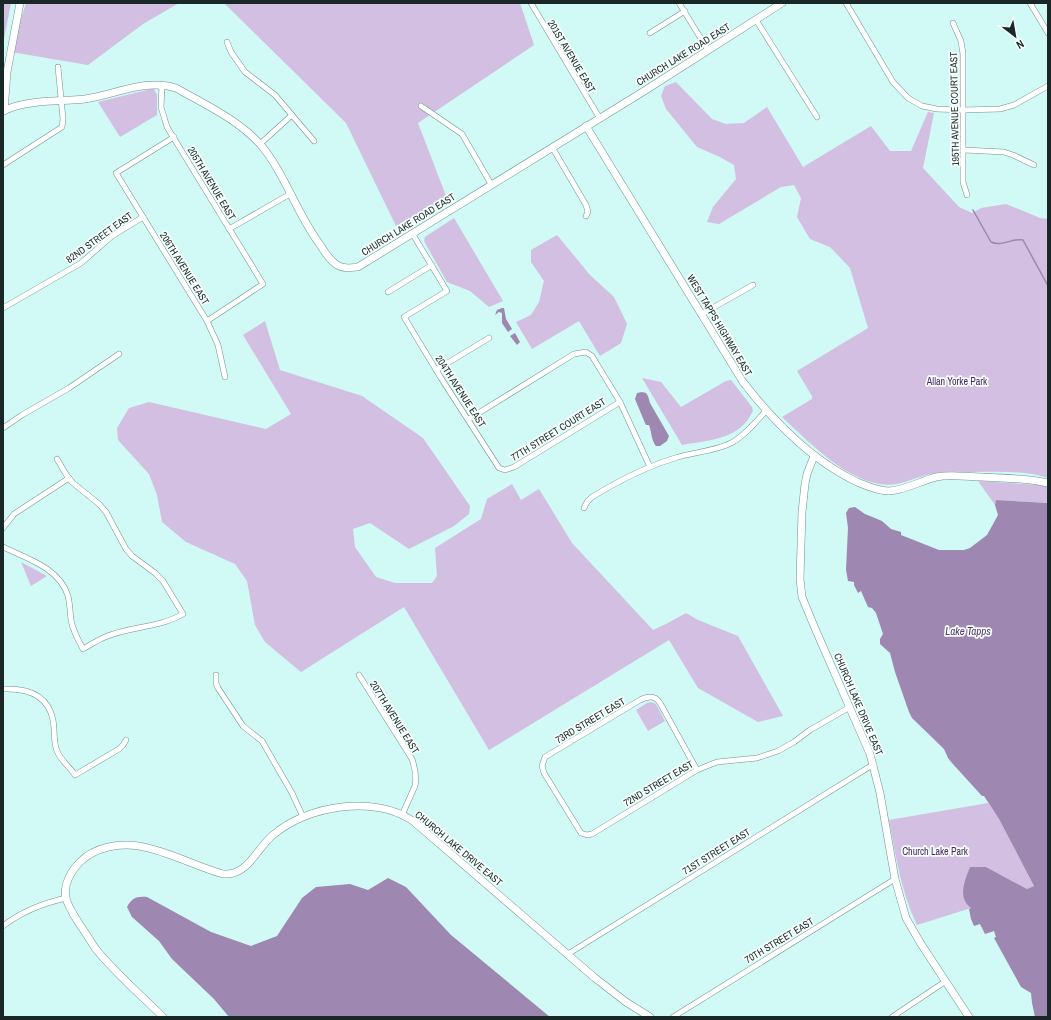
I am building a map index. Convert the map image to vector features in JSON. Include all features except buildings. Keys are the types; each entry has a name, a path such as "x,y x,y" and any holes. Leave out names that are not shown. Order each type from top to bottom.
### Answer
{"street":[{"path":"3,111 7,72 20,3"},
{"name":"201ST AVENUE EAST","path":"531,3 599,117"},
{"path":"679,3 708,50"},
{"name":"CHURCH LAKE ROAD EAST","path":"3,111 18,106 102,96 134,87 148,85 162,85 176,88 244,129 260,144 270,158 313,235 333,261 340,266 348,268 358,266 412,234 782,3"},
{"path":"846,3 893,82 908,98 922,106 938,109 964,110 1007,107 1048,86"},
{"path":"1030,3 1048,33"},
{"path":"650,33 685,11"},
{"path":"756,20 817,117"},
{"name":"195TH AVENUE COURT EAST","path":"953,23 961,41 963,54 963,182 967,195"},
{"path":"227,42 245,72 275,95 314,141"},
{"path":"3,165 62,127 63,119 58,67"},
{"name":"205TH AVENUE EAST","path":"162,85 161,107 167,127 264,284 207,321"},
{"path":"421,106 462,134 491,184"},
{"path":"260,144 292,115"},
{"name":"WEST TAPPS HIGHWAY EAST","path":"586,126 702,314 735,371 750,392 814,456 849,478 871,488 881,490 903,489 928,480 945,476 1028,480 1048,483"},
{"name":"206TH AVENUE EAST","path":"174,137 116,173 207,321 218,344 225,377"},
{"path":"552,147 586,205 588,212 586,216"},
{"path":"964,150 1004,152 1034,165"},
{"path":"229,229 290,194"},
{"name":"82ND STREET EAST","path":"3,308 81,263 112,236 143,217"},
{"path":"388,292 432,265 412,234"},
{"name":"204TH AVENUE EAST","path":"432,265 447,291 404,317 497,465 499,468 505,470"},
{"path":"702,314 753,285"},
{"path":"436,370 489,338"},
{"path":"469,419 574,354 586,352 592,356 620,402 650,467"},
{"path":"3,428 22,415 69,388 119,354"},
{"name":"77TH STREET COURT EAST","path":"505,470 514,467 620,402"},
{"path":"584,508 592,497 614,484 650,467 676,457 731,443 767,410"},
{"name":"CHURCH LAKE DRIVE EAST","path":"814,456 805,484 801,539 800,587 805,606 874,764 895,879 906,918 921,944 969,1017"},
{"path":"3,547 46,568 63,584 67,594 74,632 83,649 105,637 167,622 183,614 163,581 155,573 132,556 126,549 112,521 103,508 69,478 57,458"},
{"path":"3,528 14,514 69,478"},
{"path":"216,675 216,683 218,688 243,726 262,741 292,793 303,817"},
{"name":"207TH AVENUE EAST","path":"358,675 412,759 416,781 411,798 402,815"},
{"path":"3,689 18,689 30,692 46,704 53,720 54,741 57,752 63,762 75,775 119,749 126,740"},
{"name":"73RD STREET EAST","path":"587,835 581,833 544,773 542,763 545,757 640,700 651,696 658,699 697,770"},
{"name":"72ND STREET EAST","path":"587,835 592,834 697,770 717,762 757,758 778,751 794,742 810,730 850,707"},
{"name":"71ST STREET EAST","path":"568,954 874,764"},
{"name":"CHURCH LAKE DRIVE EAST","path":"66,898 67,884 72,872 85,857 97,850 121,845 140,846 161,852 210,871 222,874 232,874 242,869 277,831 303,817 329,810 355,806 371,806 387,809 413,821 609,989 650,1017"},
{"name":"70TH STREET EAST","path":"673,1017 895,879"},
{"path":"3,926 38,907 66,898 71,910 101,955 114,970 163,1017"},
{"path":"892,1017 946,981"}],"green space":[{"path":"3,3 11,3 3,44"},
{"path":"26,3 179,3 143,24 88,65 11,52"},
{"path":"224,3 520,3 534,45 418,123 448,201 396,226 346,123"},
{"name":"Allan Yorke Park","path":"676,82 712,119 726,124 744,123 767,107 803,167 871,126 890,151 911,151 928,112 934,113 923,168 959,207 972,213 981,208 1006,204 1040,218 1048,219 1048,478 1039,475 1020,473 940,472 928,474 901,483 887,485 879,484 865,480 839,466 815,447 782,417 812,399 812,396 797,371 868,328 850,268 830,247 810,239 797,217 801,198 794,185 781,187 719,224 707,222 713,207 736,179 734,165 697,147 666,109 661,96 665,86"},
{"path":"154,89 157,95 157,115 120,137 98,102"},
{"path":"454,218 503,301 489,307 470,291 447,282 424,241 425,237"},
{"path":"557,235 590,275 614,297 627,324 621,343 600,356 579,321 532,349 516,322 531,315 539,302 544,281 531,262 531,250"},
{"path":"265,321 280,370 362,396 423,438 470,506 469,514 454,526 409,549 370,523 353,529 355,547 376,577 395,583 432,583 437,576 435,548 481,519 487,499 512,484 521,500 539,489 572,543 653,630 686,613 698,620 738,636 783,716 758,722 698,688 669,640 489,750 404,607 301,672 265,642 255,625 247,581 235,564 186,542 162,522 157,495 149,474 118,440 117,428 129,408 149,402 266,429 291,414 243,335"},
{"path":"642,378 661,382 681,407 726,381 731,380 752,407 753,411 746,422 733,433 717,439 682,445"},
{"path":"978,481 1040,485 1048,487 1048,503 996,500 995,505"},
{"path":"21,562 47,576 31,586"},
{"path":"651,702 656,704 665,721 648,731 636,710"},
{"name":"Church Lake Park","path":"988,803 999,819 1034,886 1027,889 986,867 971,908 917,925 903,887 889,820"}],"water":[{"path":"504,308 506,319 512,329 508,332 502,323 502,313 499,312 495,315 497,310"},
{"path":"515,333 520,342 517,345 510,336"},
{"path":"637,393 646,393 648,396 650,403 669,436 667,441 660,446 656,446 654,444 649,425 646,425 635,399"},
{"name":"Lake Tapps","path":"996,500 1048,503 1048,1017 1035,1017 1031,993 1021,987 994,938 996,937 994,931 985,934 980,924 974,926 969,909 971,908 964,899 963,894 964,883 970,867 986,867 1027,889 1034,886 999,819 984,796 982,796 952,763 944,749 912,718 895,672 890,653 880,644 880,639 883,634 876,613 872,608 868,607 861,591 858,593 854,582 848,581 846,570 848,528 846,513 849,508 855,507 865,514 882,521 891,529 901,532 901,535 939,550 964,550 970,548 987,535 998,515 995,505"},
{"path":"388,878 406,887 451,935 550,1017 229,1017 214,999 172,959 159,941 132,917 127,907 135,898 147,897 211,932 251,946 277,936 302,898 316,887 350,884 368,890"}],"waterway":[{"path":"973,210 991,242 999,244 1015,240 1023,240 1048,286"}]}
